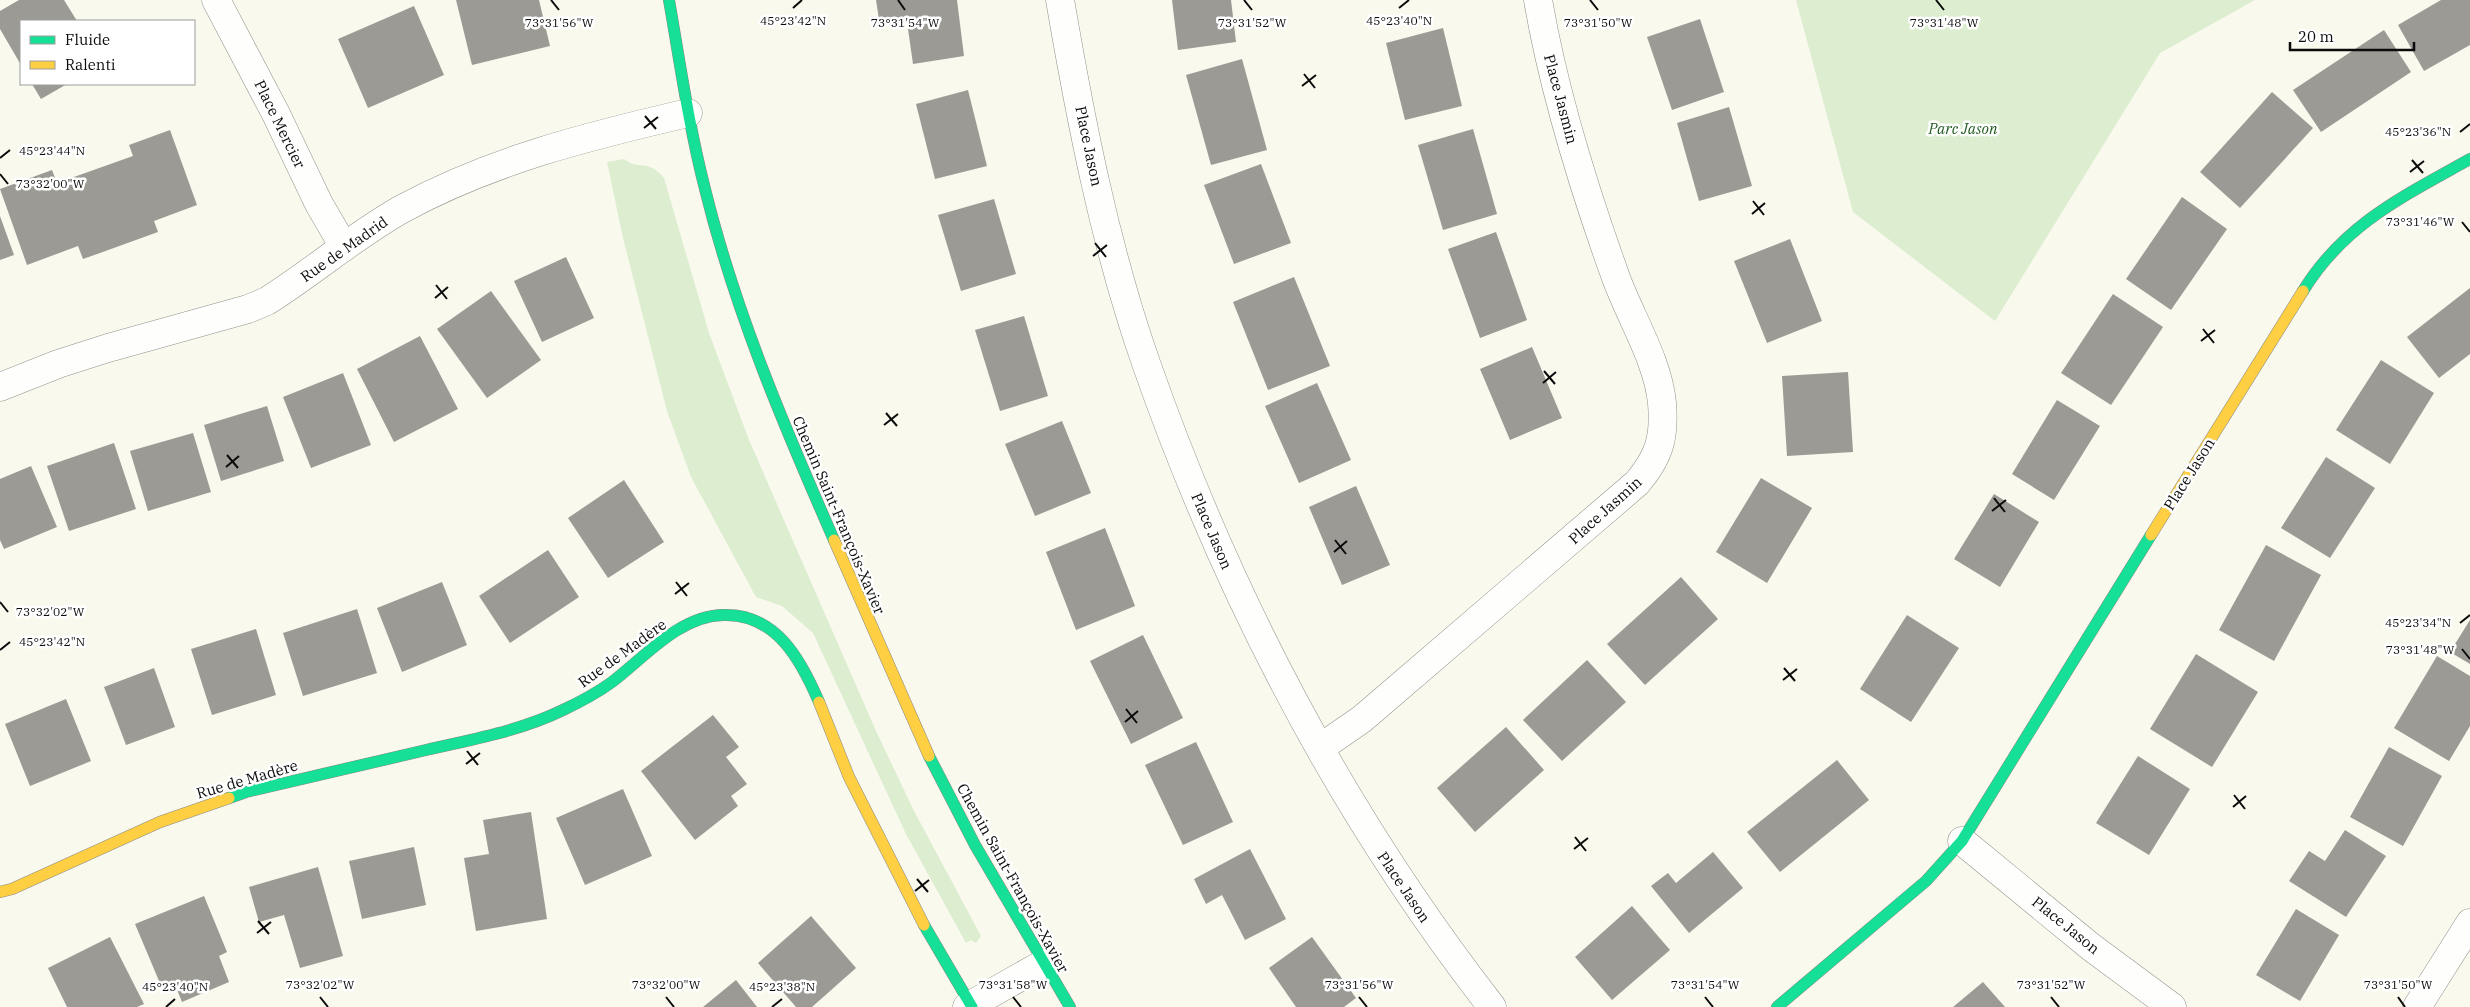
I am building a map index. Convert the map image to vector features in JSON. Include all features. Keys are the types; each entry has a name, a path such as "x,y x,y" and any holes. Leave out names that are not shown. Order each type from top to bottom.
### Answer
{"street":[{"name":"Place Mercier","path":"216,0 260,83 319,204 344,247"},
{"name":"Chemin Saint-François-Xavier","path":"669,0 688,113 705,190 758,362 813,497 922,742 975,845 1043,964 1070,1007"},
{"name":"Place Jason","path":"1060,0 1094,172 1114,257 1145,362 1192,485 1226,565 1269,655 1320,748 1393,871 1442,942 1492,1007"},
{"name":"Place Jasmin","path":"1320,748 1362,720 1637,483 1652,465 1660,446 1663,416 1658,382 1595,219 1563,108 1538,0"},
{"name":"Rue de Madrid","path":"0,387 83,356 248,309 286,289 344,247 402,209 436,191 502,163 561,144 688,113"},
{"name":"Place Jason","path":"1777,1007 1926,881 1945,862 1962,840 2307,284 2328,257 2356,228 2386,207 2470,159"},
{"name":"Rue de Madère","path":"0,892 12,889 160,822 246,792 518,729 549,717 600,690 688,625 702,618 722,614 743,616 764,624 793,651 849,776 879,837 970,1006"},
{"name":"Place Jason","path":"1962,840 2091,947 2172,1007"},
{"path":"2417,1007 2470,923"},
{"path":"970,1006 1043,964"}],"green space":[{"name":"Parc Jason","path":"1796,0 2255,0 2160,53 1995,321 1853,212"},
{"path":"624,159 634,164 653,168 664,178 709,333 749,440 876,731 914,811 981,936 976,943 971,940 966,943 906,834 813,633 782,606 756,597 691,477 667,411 623,238 607,162"}],"building":[{"path":"19,0 64,0 76,20 20,20 20,63 0,29 0,11"},
{"path":"456,0 539,0 550,46 472,65"},
{"path":"876,0 957,0 964,56 913,64 907,22 880,26"},
{"path":"1172,0 1231,0 1236,42 1178,50"},
{"path":"2441,0 2470,0 2470,45 2424,71 2398,25"},
{"path":"414,6 444,75 368,108 338,39"},
{"path":"1700,19 1724,92 1672,110 1647,37"},
{"path":"1443,28 1462,106 1405,120 1386,43"},
{"path":"2384,30 2411,72 2321,132 2293,90"},
{"path":"1242,59 1267,150 1211,165 1186,75"},
{"path":"33,85 65,85 41,99"},
{"path":"968,90 987,166 935,179 916,104"},
{"path":"2272,92 2313,128 2240,208 2200,172"},
{"path":"1729,107 1752,186 1699,201 1677,123"},
{"path":"1473,129 1497,214 1443,230 1418,145"},
{"path":"170,130 197,205 154,221 158,232 83,259 78,246 27,265 0,189 52,170 57,183 133,156 129,145"},
{"path":"1261,164 1291,243 1234,264 1204,185"},
{"path":"2182,197 2227,229 2171,310 2126,279"},
{"path":"994,199 1016,274 961,291 938,215"},
{"path":"0,216 14,255 0,260"},
{"path":"1496,232 1527,320 1480,338 1448,249"},
{"path":"1790,239 1822,321 1767,343 1734,261"},
{"path":"566,257 594,318 542,342 514,281"},
{"path":"1294,277 1330,366 1268,390 1233,302"},
{"path":"2470,288 2470,354 2439,378 2407,337"},
{"path":"491,291 541,360 487,398 437,329"},
{"path":"2113,294 2163,327 2111,405 2061,373"},
{"path":"1024,316 1048,396 1000,411 975,330"},
{"path":"420,336 458,409 394,442 357,369"},
{"path":"1532,347 1562,418 1510,440 1480,369"},
{"path":"2381,360 2434,393 2390,464 2336,430"},
{"path":"1848,372 1853,452 1787,456 1782,376"},
{"path":"343,373 371,445 311,468 283,397"},
{"path":"1317,383 1351,460 1299,483 1265,406"},
{"path":"2057,400 2100,426 2054,500 2012,474"},
{"path":"267,406 284,461 221,481 204,425"},
{"path":"1062,421 1091,493 1035,516 1005,444"},
{"path":"193,433 211,492 148,511 130,451"},
{"path":"114,443 136,509 69,531 47,466"},
{"path":"2326,457 2375,488 2330,558 2281,528"},
{"path":"31,466 57,527 4,549 0,540 0,479"},
{"path":"1761,478 1812,508 1767,583 1716,552"},
{"path":"624,480 664,542 608,578 568,518"},
{"path":"1356,486 1390,565 1342,585 1309,507"},
{"path":"1994,494 2039,522 2000,587 1954,559"},
{"path":"1105,528 1135,606 1076,630 1046,552"},
{"path":"2266,545 2321,575 2274,661 2219,630"},
{"path":"548,550 579,597 510,643 479,596"},
{"path":"1681,577 1718,619 1645,685 1607,644"},
{"path":"442,582 467,645 402,672 377,608"},
{"path":"357,609 377,673 303,696 283,633"},
{"path":"1907,615 1959,648 1911,722 1860,689"},
{"path":"2470,620 2470,664 2450,652"},
{"path":"256,629 276,695 212,715 191,649"},
{"path":"1143,635 1183,718 1131,744 1090,661"},
{"path":"2196,654 2258,692 2212,767 2150,729"},
{"path":"2437,656 2470,676 2470,726 2449,761 2394,728"},
{"path":"1587,660 1626,702 1562,761 1523,720"},
{"path":"154,668 175,727 126,745 104,687"},
{"path":"66,699 91,761 30,786 5,724"},
{"path":"713,715 739,747 726,757 747,784 731,796 738,806 695,840 641,771"},
{"path":"1506,727 1544,770 1475,832 1437,788"},
{"path":"1196,742 1233,822 1183,845 1145,765"},
{"path":"2389,747 2442,776 2403,846 2350,817"},
{"path":"2138,756 2190,789 2149,855 2096,823"},
{"path":"1837,760 1869,800 1780,872 1747,832"},
{"path":"623,789 652,856 585,885 556,818"},
{"path":"531,812 547,919 476,931 464,858 489,854 483,820"},
{"path":"2345,830 2386,856 2346,917 2289,881 2309,851 2325,861"},
{"path":"414,847 426,905 362,919 349,861"},
{"path":"1250,849 1286,919 1245,940 1222,895 1206,904 1194,879"},
{"path":"1713,852 1743,888 1689,933 1651,886 1668,873 1676,883"},
{"path":"318,867 343,956 300,968 284,915 259,922 249,887"},
{"path":"204,896 227,952 219,956 229,982 182,1002 174,982 162,988 135,924"},
{"path":"1632,906 1670,950 1612,1000 1575,957"},
{"path":"2296,909 2339,935 2300,1001 2256,975"},
{"path":"811,916 856,968 812,1007 796,1007 758,963"},
{"path":"110,937 144,1004 137,1007 67,1007 48,968"},
{"path":"1312,937 1356,998 1344,1007 1296,1007 1269,968"},
{"path":"736,980 757,1007 703,1007"},
{"path":"1983,982 2005,1007 1953,1007"}],"traffic: fast":[{"path":"669,0 694,142 717,234 762,368 834,540"},
{"path":"2303,291 2337,247 2356,230 2399,199 2470,159"},
{"path":"1777,1007 1926,881 1962,841 2151,535"},
{"path":"229,798 246,792 496,734 530,724 576,704 600,690 677,630 707,617 723,615 742,616 758,622 772,631 795,655 819,702"},
{"path":"929,756 975,845 1070,1007"},
{"path":"924,925 972,1007"}],"traffic: slow":[{"path":"2151,535 2303,291"},
{"path":"834,540 929,756"},
{"path":"819,702 849,777 924,925"},
{"path":"0,892 12,889 160,822 229,798"}]}
